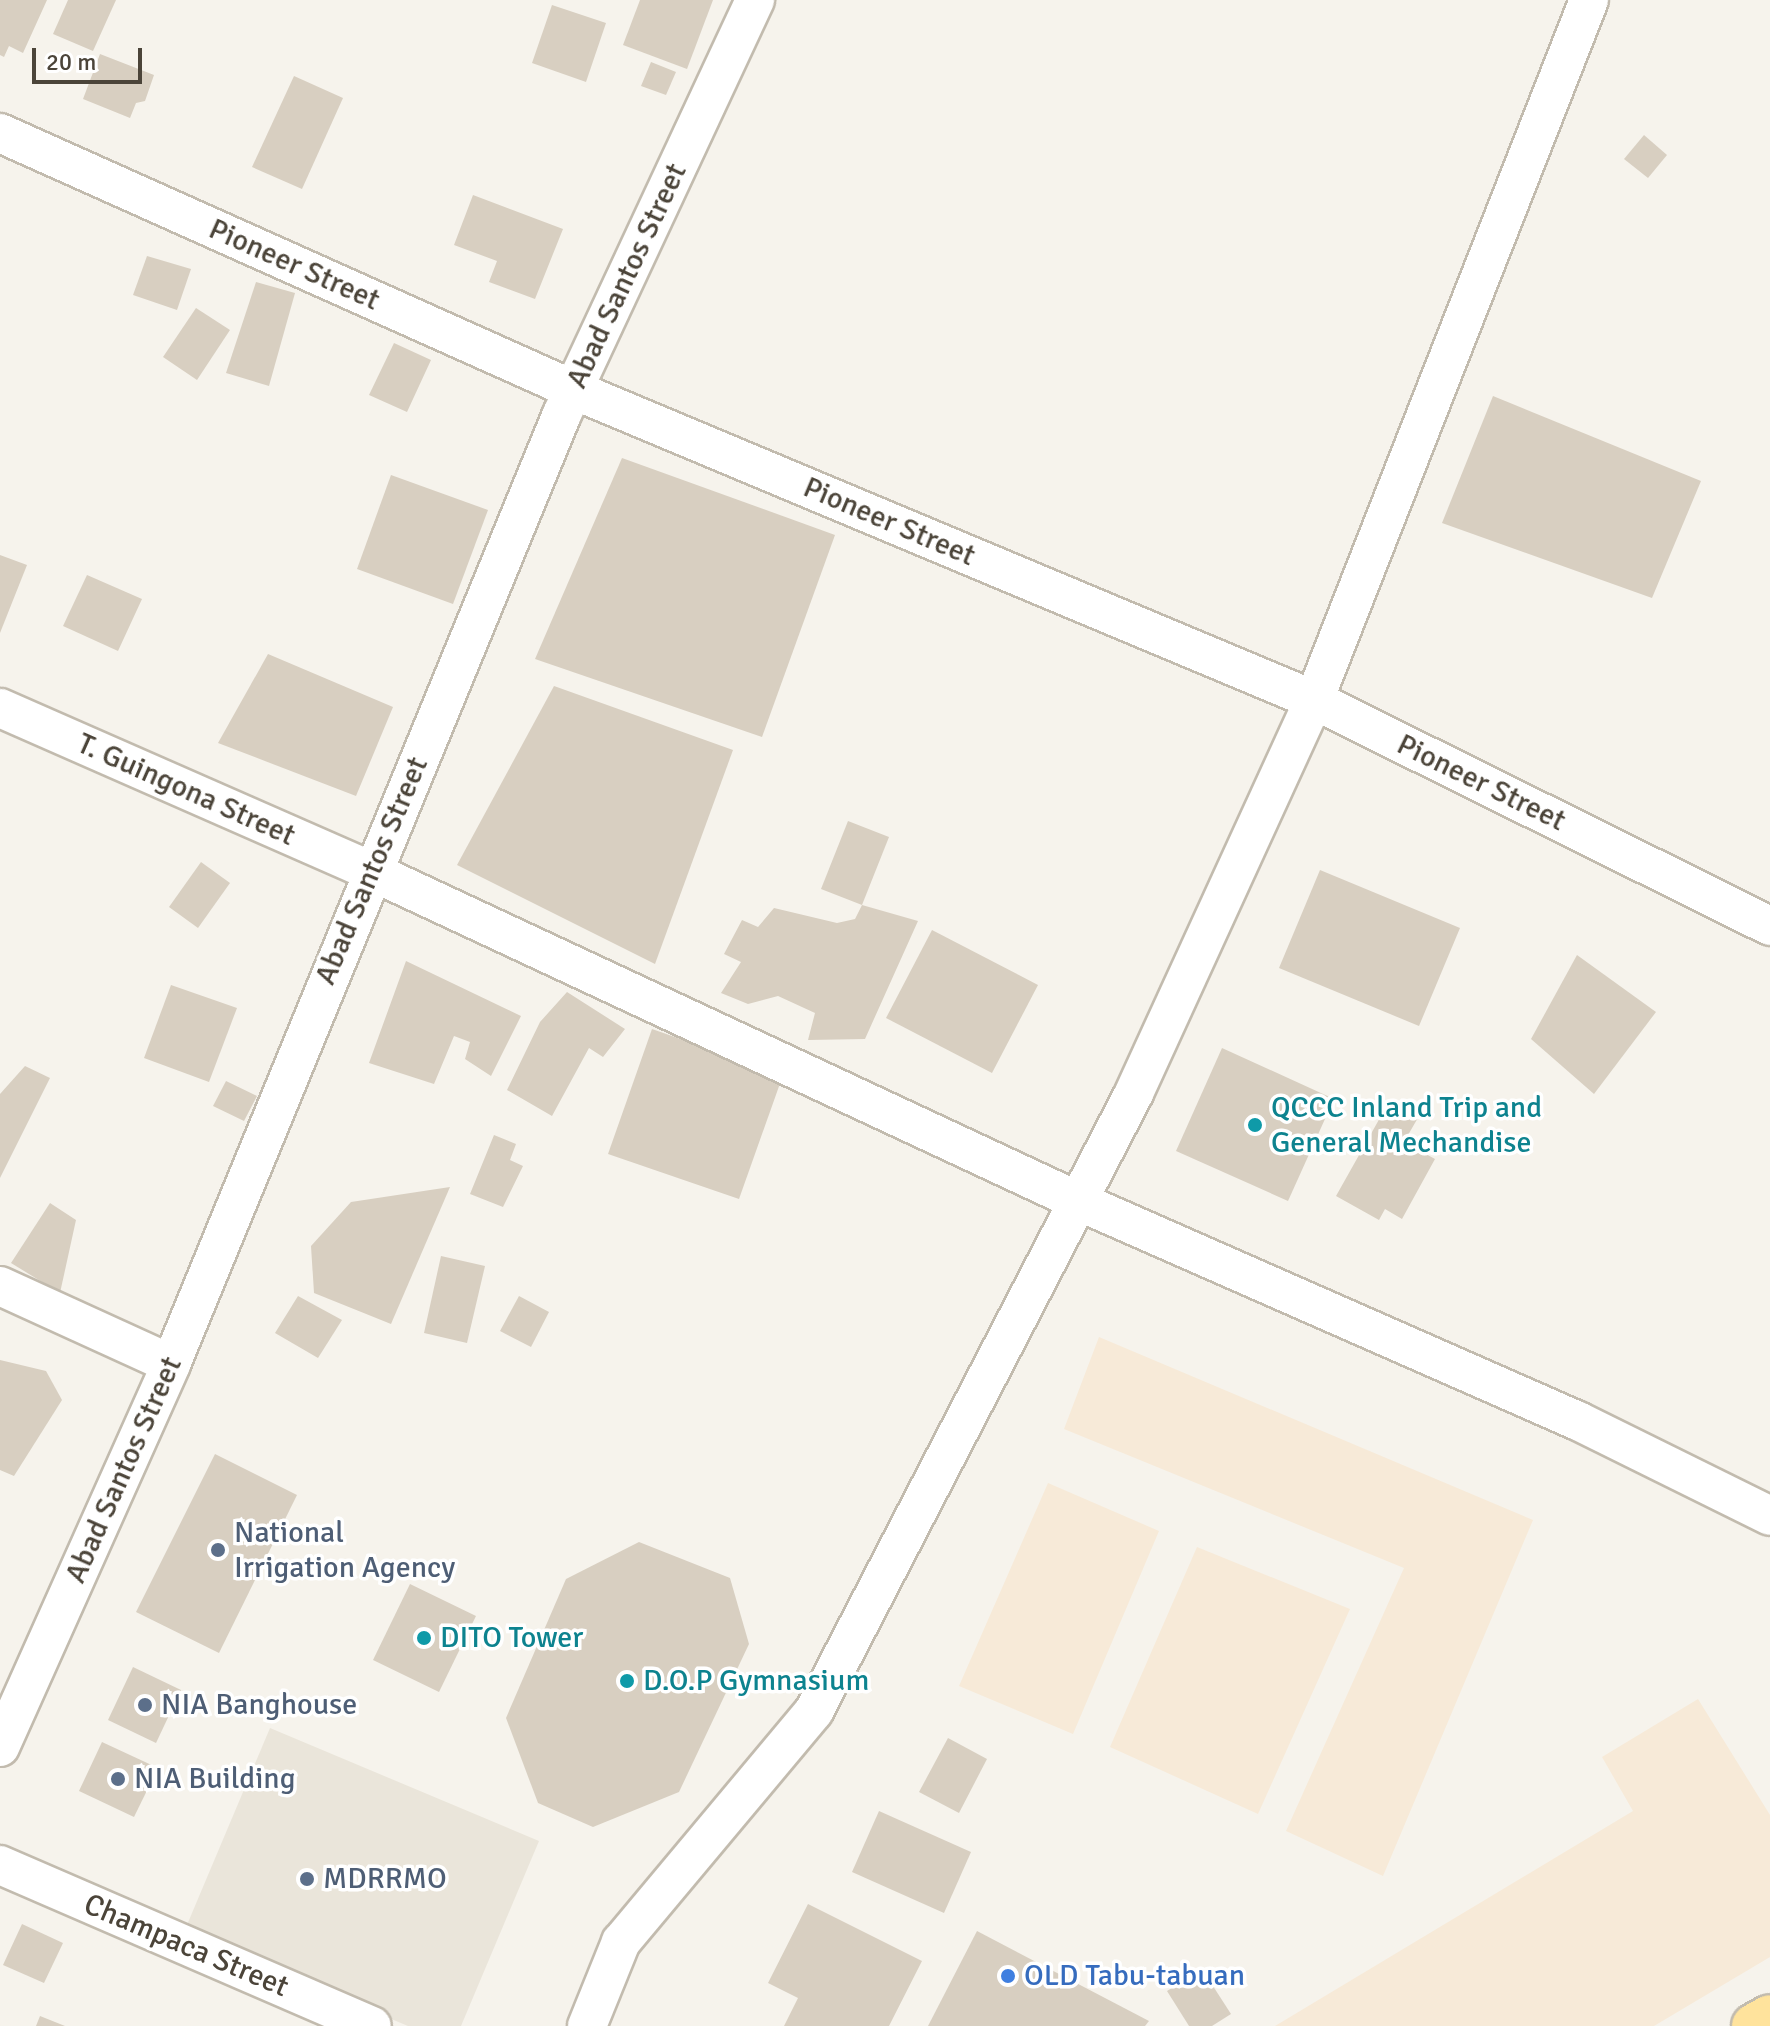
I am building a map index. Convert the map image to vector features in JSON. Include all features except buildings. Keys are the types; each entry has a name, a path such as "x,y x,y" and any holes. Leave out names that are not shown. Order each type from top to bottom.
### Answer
{"main road":[{"path":"1754,2026 1770,2017"}],"street":[{"name":"Abad Santos Street","path":"0,1747 171,1364 574,390 755,0"},
{"path":"587,2026 621,1942 814,1711 1134,1093 1314,700 1589,0"},
{"name":"Pioneer Street","path":"0,133 574,390 1314,700 1770,926"},
{"name":"T. Guingona Street","path":"0,708 373,872 1078,1201 1578,1421 1770,1516"},
{"path":"0,1286 171,1364"},
{"name":"Champaca Street","path":"0,1865 372,2026"}],"shaded area":[{"path":"1099,1337 1533,1520 1383,1876 1286,1831 1404,1568 1064,1429"},
{"path":"1048,1483 1159,1531 1073,1734 959,1686"},
{"path":"1197,1547 1350,1609 1258,1814 1110,1747"},
{"path":"1698,1699 1770,1815 1770,1957 1654,2026 1275,2026 1633,1811 1602,1757"},
{"path":"270,1728 539,1841 461,2026 408,2026 184,1932"}],"place":[{"name":"QCCC Inland Trip and General Mechandise","path":"1255,1125"},
{"name":"National Irrigation Agency","path":"218,1550"},
{"name":"DITO Tower","path":"424,1638"},
{"name":"D.O.P Gymnasium","path":"627,1681"},
{"name":"NIA Banghouse","path":"145,1705"},
{"name":"NIA Building","path":"118,1779"},
{"name":"MDRRMO","path":"307,1879"},
{"name":"OLD Tabu-tabuan","path":"1008,1976"}]}
